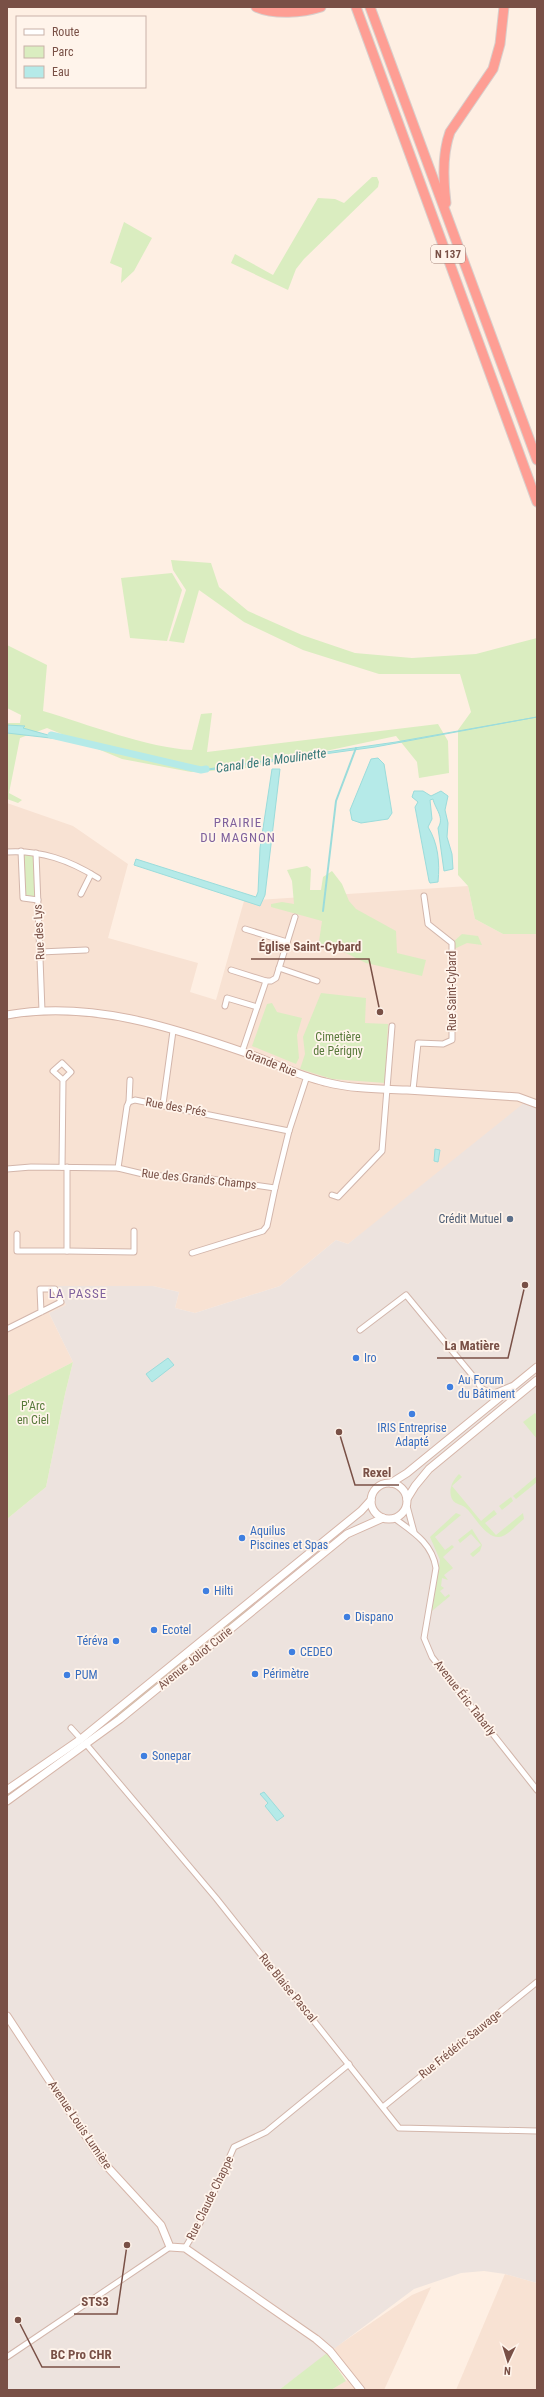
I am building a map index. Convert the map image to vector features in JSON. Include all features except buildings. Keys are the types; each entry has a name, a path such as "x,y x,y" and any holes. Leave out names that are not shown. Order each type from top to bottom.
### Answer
{"highway":[{"path":"256,7 263,10 288,12 321,7"},
{"name":"N 137","path":"356,7 537,502"},
{"name":"N 137","path":"370,7 537,460"},
{"path":"447,216 444,174 447,141 450,132 493,69 500,44 504,7"}],"main road":[{"name":"Grande Rue","path":"7,1015 42,1011 85,1011 106,1014 173,1031 242,1052 307,1076 342,1085 518,1097 537,1104"},
{"path":"537,1367 407,1473 376,1488 371,1500 374,1511 383,1518 394,1518 404,1512 415,1486 429,1469 537,1380"},
{"path":"391,1482 402,1488 407,1503"},
{"name":"Avenue Joliot Curie","path":"7,1801 84,1741 361,1511 371,1500"},
{"name":"Avenue Joliot Curie","path":"7,1790 126,1714 346,1534 383,1518"},
{"name":"Avenue Louis Lumière","path":"7,2016 103,2162 161,2225 170,2247"},
{"path":"170,2247 185,2248 330,2351 361,2390"}],"street":[{"path":"21,851 24,898 38,900"},
{"path":"7,852 21,851 54,856 98,878"},
{"name":"Rue des Lys","path":"36,853 42,1011"},
{"path":"81,894 91,874"},
{"name":"Rue Saint-Cybard","path":"414,1090 418,1043 443,1044 452,1040 452,943 428,924 424,896"},
{"path":"231,970 266,981 271,981 276,978 295,917"},
{"path":"245,929 287,942"},
{"path":"40,952 86,950"},
{"path":"279,968 316,981"},
{"path":"242,1052 266,981"},
{"path":"225,1006 227,998 257,1007"},
{"path":"332,1195 338,1197 382,1151 392,1026"},
{"path":"163,1104 173,1031"},
{"path":"192,1253 263,1231 267,1226 289,1130 307,1076"},
{"path":"63,1080 66,1251"},
{"path":"129,1102 130,1080"},
{"name":"Rue des Prés","path":"118,1168 127,1106 129,1102 135,1100 163,1104 289,1130"},
{"name":"Rue des Grands Champs","path":"7,1169 64,1167 118,1168 147,1175 211,1179 275,1188"},
{"path":"17,1234 16,1251 134,1252 134,1230"},
{"path":"7,1329 41,1312 61,1302 55,1289 40,1289 41,1312"},
{"path":"360,1330 406,1295 477,1381 481,1388 494,1394 519,1382"},
{"name":"Avenue Éric Tabarly","path":"407,1503 414,1532"},
{"name":"Avenue Éric Tabarly","path":"394,1518 414,1532 434,1557 436,1568 424,1638 432,1657 537,1790"},
{"name":"Rue Blaise Pascal","path":"71,1728 84,1741 216,1898 399,2128 537,2131"},
{"name":"Rue Frédéric Sauvage","path":"383,2107 537,1982"},
{"name":"Rue Claude Chappe","path":"185,2248 200,2223 234,2147 266,2132 348,2064"},
{"path":"7,2357 170,2247"}],"shaded area":[{"path":"7,803 73,826 128,864 108,938 198,963 190,992 216,1000 244,901 468,886 475,919 503,934 537,934 537,1101 348,1244 336,1240 280,1286 195,1313 175,1308 179,1292 153,1286 57,1286 66,1305 49,1313 73,1362 7,1396"},
{"path":"524,1103 537,1104 537,2283 505,2274 484,2271 461,2273 414,2289 279,2390 7,2390 7,1519 46,1487 73,1362 49,1313 66,1305 57,1286 153,1286 179,1292 175,1308 195,1313 280,1286 336,1240 348,1244"},
{"path":"505,2274 537,2283 537,2390 456,2390"},
{"path":"431,2287 384,2390 331,2390 349,2379 330,2351 412,2295"}],"green space":[{"path":"372,177 377,177 379,182 378,187 304,259 296,269 288,290 231,263 235,254 273,275 318,198 335,199 344,203"},
{"path":"124,222 152,238 134,271 121,283 122,268 110,263"},
{"path":"171,560 211,563 219,587 248,611 302,635 355,653 412,658 476,654 537,638 537,934 503,934 475,919 468,886 458,875 458,730 471,712 460,674 379,674 303,650 244,622 199,590 184,643 169,641 186,590 173,570"},
{"path":"172,573 182,590 167,641 130,638 121,578"},
{"path":"7,645 47,665 43,711 118,735 156,745 192,750 201,714 212,713 207,752 438,724 448,741 449,773 419,778 417,762 396,736 241,769 191,772 122,759 47,728 20,738 9,793 22,800 18,803 7,799 7,723 20,723 21,715 7,708"},
{"path":"21,851 36,853 38,900 23,898"},
{"path":"307,866 311,869 310,890 321,890 323,877 332,871 342,884 349,901 356,909 396,931 397,953 426,960 422,976 366,963 332,946 318,948 322,921 271,907 271,904 282,902 294,904 292,881 287,870"},
{"path":"462,934 478,936 482,945 467,943 452,950 452,943"},
{"name":"Cimetière de Périgny","path":"321,993 366,998 365,1023 388,1024 385,1083 332,1079 300,1069 305,1054 303,1037"},
{"path":"272,1003 277,1012 302,1018 297,1035 299,1058 296,1064 252,1046 267,1004"},
{"name":"P'Arc en Ciel","path":"73,1362 46,1487 7,1519 7,1396"},
{"path":"535,1413 537,1415 537,1439 523,1422"},
{"path":"459,1474 462,1477 452,1486 481,1521 494,1510 497,1514 485,1523 496,1535 523,1513 524,1519 509,1532 499,1537 485,1531 465,1507 452,1499 450,1492 451,1486"},
{"path":"537,1476 537,1482 516,1499 513,1496"},
{"path":"511,1497 513,1501 502,1510 499,1506"},
{"path":"456,1513 461,1515 435,1537 445,1550 452,1545 454,1547 443,1557 453,1568 444,1575 448,1580 442,1578 441,1586 444,1588 440,1591 445,1597 449,1594 450,1596 432,1611 440,1560 430,1537"},
{"path":"472,1529 482,1545 480,1551 473,1557 470,1554 481,1545 471,1534 460,1543 458,1540"},
{"path":"247,1608 248,1610 97,1733 7,1797 7,1794 76,1746"},
{"path":"327,2353 346,2381 331,2390 279,2390"}],"water":[{"path":"537,717 375,747 201,771 59,739 7,733 7,725 25,726 23,728 48,735 201,770 396,742"},
{"path":"378,758 384,764 392,813 388,819 361,823 352,820 350,810 371,759"},
{"path":"272,769 280,769 265,895 260,906 134,865 136,859 256,897 258,892 260,848"},
{"path":"414,791 423,791 431,796 441,791 448,796 445,810 448,823 447,837 452,854 453,869 444,871 438,828 440,824 440,817 433,799 430,800 432,819 428,827 438,853 438,882 430,883 429,881 415,807 418,802 412,797"},
{"path":"435,1149 440,1150 438,1162 434,1161"},
{"path":"168,1358 174,1365 152,1382 146,1374"},
{"path":"264,1792 284,1816 277,1821 265,1806 268,1803 260,1794"}],"waterway":[{"name":"Canal de la Moulinette","path":"51,735 201,770 206,769"},
{"path":"323,911 336,801 356,748"}],"place":[{"name":"Église Saint-Cybard","path":"380,1012"},
{"name":"Crédit Mutuel","path":"510,1219"},
{"name":"La Matière","path":"525,1285"},
{"name":"Iro","path":"356,1358"},
{"name":"Au Forum du Bâtiment","path":"450,1387"},
{"name":"IRIS Entreprise Adapté","path":"412,1414"},
{"name":"Rexel","path":"339,1432"},
{"name":"Aquilus Piscines et Spas","path":"242,1538"},
{"name":"Hilti","path":"206,1591"},
{"name":"Dispano","path":"347,1617"},
{"name":"Ecotel","path":"154,1630"},
{"name":"Téréva","path":"116,1641"},
{"name":"CEDEO","path":"292,1652"},
{"name":"Périmètre","path":"255,1674"},
{"name":"PUM","path":"67,1675"},
{"name":"Sonepar","path":"144,1756"},
{"name":"STS3","path":"127,2245"},
{"name":"BC Pro CHR","path":"18,2320"}],"district":[{"name":"PRAIRIE DU MAGNON","path":"238,830"},
{"name":"LA PASSE","path":"78,1293"}]}
